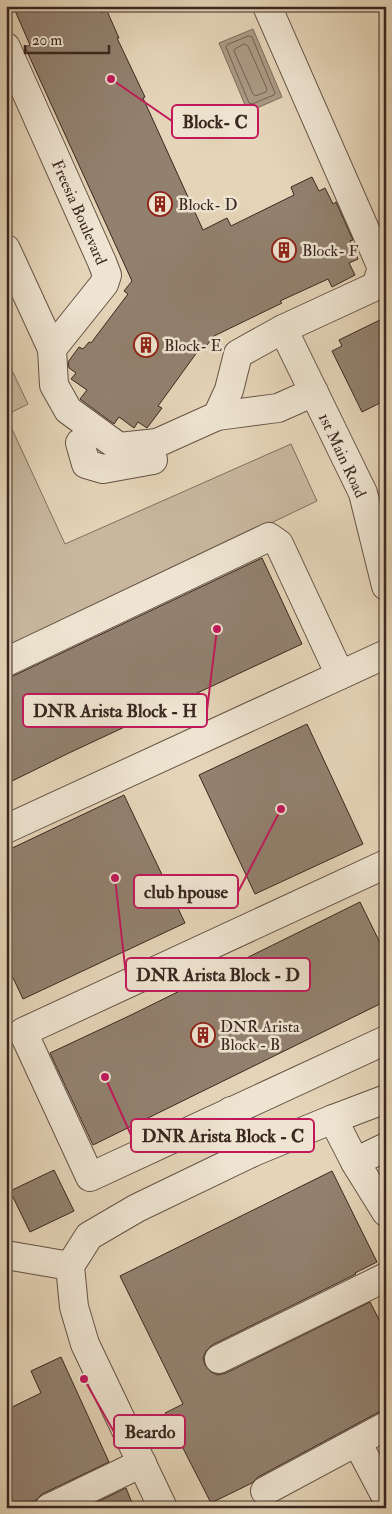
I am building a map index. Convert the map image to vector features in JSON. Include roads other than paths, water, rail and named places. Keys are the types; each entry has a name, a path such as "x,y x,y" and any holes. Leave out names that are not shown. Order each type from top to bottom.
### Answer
{"street":[{"path":"217,416 229,390 238,354 283,329 376,286 382,268 267,6"},
{"name":"Freesia Boulevard","path":"6,47 107,274 104,284 52,349"},
{"path":"6,249 52,349 54,385 68,410 119,447 157,443 217,416 278,408 314,392"},
{"name":"1st Main Road","path":"283,329 363,493 386,586"},
{"path":"80,443 86,464 103,469 168,457 180,433"},
{"path":"6,662 269,537 280,544 340,675"},
{"path":"6,829 386,654"},
{"path":"385,865 23,1032 90,1177 386,1040"},
{"path":"163,1508 85,1344 74,1308 70,1266 89,1236 136,1208 251,1153 386,1099"},
{"path":"231,1111 251,1153"},
{"path":"333,1119 355,1162 386,1212"},
{"path":"355,1162 386,1147"},
{"path":"6,1255 70,1266"},
{"path":"219,1359 386,1277"},
{"path":"265,1491 386,1426"},
{"path":"357,1442 386,1497"},
{"path":"49,1508 142,1463"}],"water":[{"path":"253,29 282,97 248,112 219,43"}],"place":[{"name":"Block- C","path":"111,79"},
{"name":"Block- D","path":"160,204"},
{"name":"Block- F","path":"284,250"},
{"name":"Block- E","path":"146,345"},
{"name":"DNR Arista Block - H","path":"217,629"},
{"name":"club hpouse","path":"281,809"},
{"name":"DNR Arista Block - D","path":"115,878"},
{"name":"DNR Arista Block - B","path":"203,1035"},
{"name":"DNR Arista Block - C","path":"105,1077"},
{"name":"Beardo","path":"84,1379"}]}
